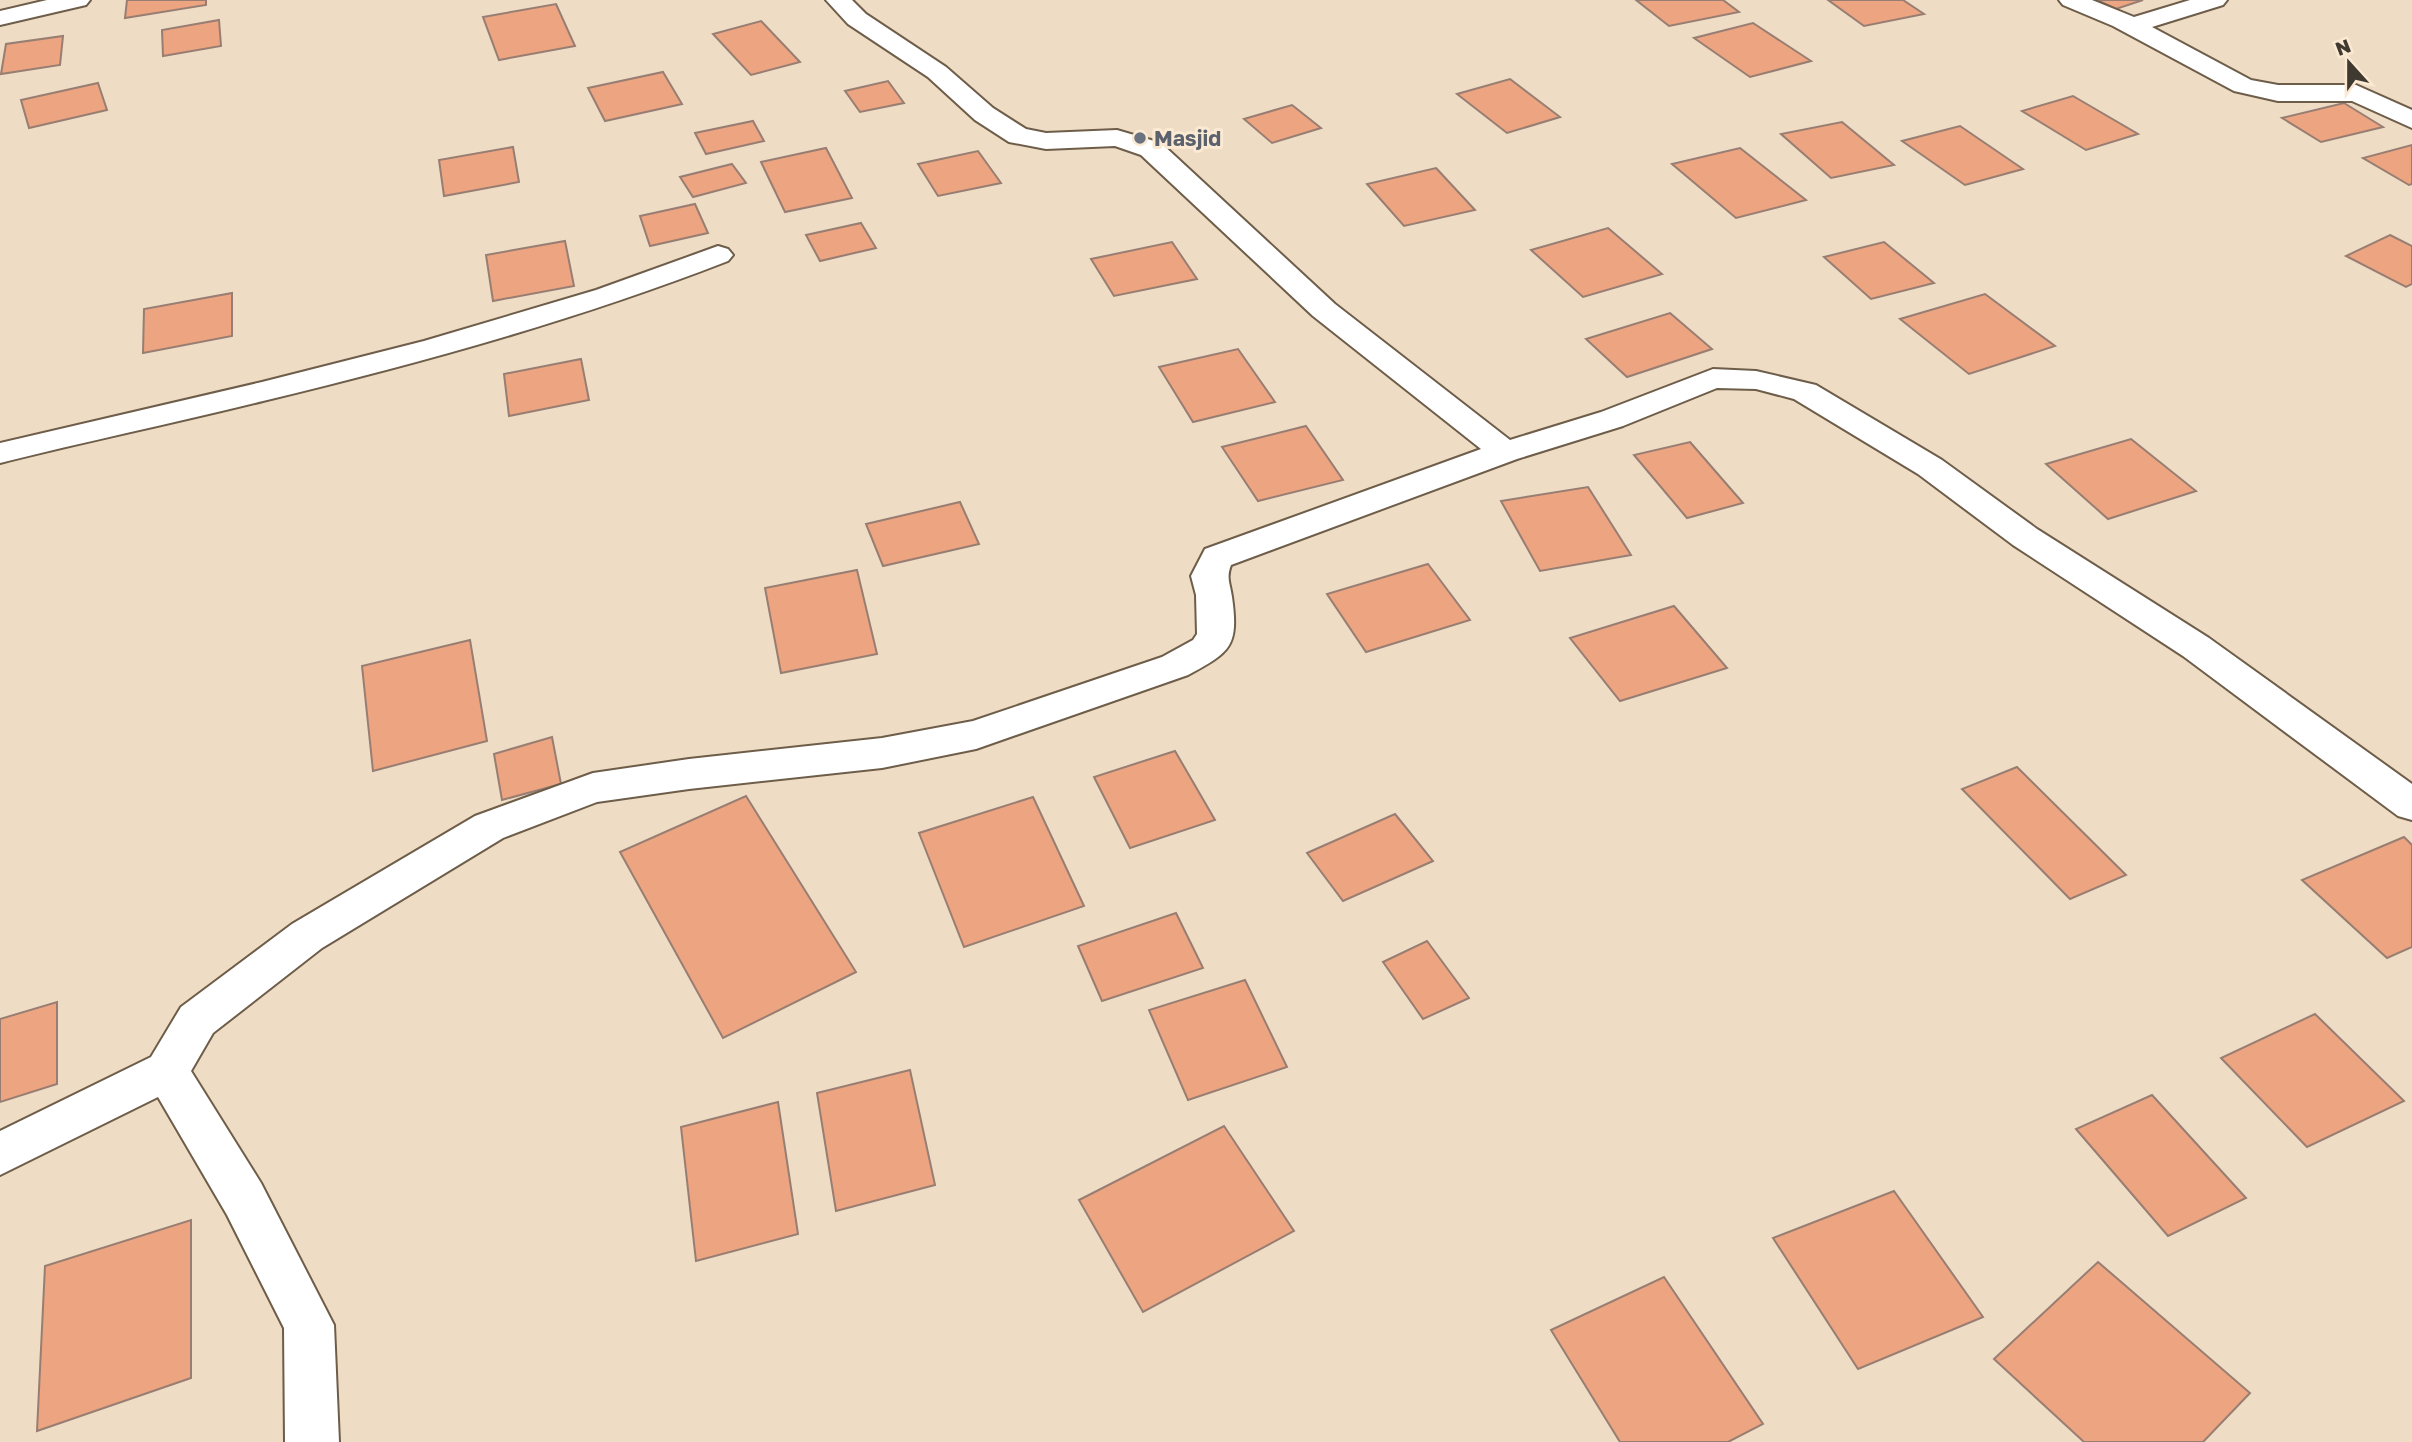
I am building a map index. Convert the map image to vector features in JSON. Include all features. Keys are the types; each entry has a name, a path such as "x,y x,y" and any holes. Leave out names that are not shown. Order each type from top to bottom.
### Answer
{"street":[{"path":"0,18 78,0"},
{"path":"838,0 857,19 937,72 984,114 1018,135 1046,141 1117,138 1152,149 1324,310 1505,452"},
{"path":"2071,0 2130,26 2243,86 2278,93 2356,93 2412,121"},
{"path":"2130,26 2215,0"},
{"path":"0,453 62,436 406,356 643,285 718,255"},
{"path":"0,1154 167,1071 197,1020 307,936 489,827 593,789 689,774 883,753 976,734 1175,666 1206,649 1216,637 1214,595 1209,576 1217,557 1505,452 1612,419 1713,378 1756,380 1805,392 1930,467 2025,537 2196,647 2412,805"},
{"path":"167,1071 244,1199 309,1325 312,1442"}],"building":[{"path":"127,0 206,0 206,5 125,18"},
{"path":"1636,0 1723,0 1739,12 1669,26"},
{"path":"1828,0 1903,0 1924,14 1864,26"},
{"path":"2097,0 2143,0 2116,9"},
{"path":"556,4 575,46 499,60 483,17"},
{"path":"219,20 221,46 163,56 162,30"},
{"path":"761,21 800,62 751,75 713,34"},
{"path":"1753,23 1811,61 1750,77 1694,38"},
{"path":"63,36 60,65 1,74 6,44"},
{"path":"663,72 682,104 605,121 588,88"},
{"path":"1510,79 1560,117 1507,133 1457,94"},
{"path":"888,81 904,103 860,112 845,91"},
{"path":"98,83 107,110 29,128 21,100"},
{"path":"2073,96 2138,134 2086,150 2022,111"},
{"path":"2344,103 2383,127 2321,142 2282,118"},
{"path":"1292,105 1321,128 1272,143 1244,119"},
{"path":"753,121 764,141 706,154 695,133"},
{"path":"1842,122 1894,165 1831,178 1781,134"},
{"path":"1960,126 2023,169 1965,185 1902,141"},
{"path":"2412,145 2412,184 2409,185 2363,158"},
{"path":"513,147 519,182 444,196 439,160"},
{"path":"826,148 852,198 785,212 761,162"},
{"path":"1740,148 1806,200 1736,218 1672,164"},
{"path":"978,151 1001,183 938,196 918,164"},
{"path":"732,164 746,183 693,197 680,177"},
{"path":"1436,168 1475,210 1404,226 1367,184"},
{"path":"695,204 708,233 650,246 640,216"},
{"path":"861,223 876,248 820,261 806,235"},
{"path":"1608,228 1662,274 1583,297 1531,250"},
{"path":"2390,235 2412,246 2412,284 2406,287 2346,256"},
{"path":"565,241 574,286 493,301 486,255"},
{"path":"1172,242 1197,279 1114,296 1091,259"},
{"path":"1884,242 1934,283 1871,299 1824,257"},
{"path":"232,293 232,336 143,353 144,309"},
{"path":"1985,294 2055,346 1969,374 1900,319"},
{"path":"1670,313 1712,349 1627,377 1586,339"},
{"path":"1238,349 1275,402 1193,422 1159,367"},
{"path":"581,359 589,400 509,416 504,374"},
{"path":"1306,426 1343,480 1258,501 1222,447"},
{"path":"2131,439 2196,491 2108,519 2046,464"},
{"path":"1690,442 1743,503 1687,518 1634,455"},
{"path":"1588,487 1631,555 1540,571 1501,501"},
{"path":"960,502 979,544 883,566 866,524"},
{"path":"1428,564 1470,620 1366,652 1327,594"},
{"path":"857,570 877,654 781,673 765,588"},
{"path":"1674,606 1727,668 1620,701 1570,638"},
{"path":"470,640 487,741 373,771 362,666"},
{"path":"552,737 561,784 502,800 494,754"},
{"path":"1175,751 1215,820 1130,848 1094,777"},
{"path":"2017,767 2126,875 2070,899 1962,789"},
{"path":"746,796 856,972 723,1038 620,852"},
{"path":"1033,797 1084,906 964,947 919,833"},
{"path":"1395,814 1433,861 1343,901 1307,853"},
{"path":"2404,837 2412,845 2412,947 2387,958 2302,880"},
{"path":"1176,913 1203,968 1102,1001 1078,946"},
{"path":"1427,941 1469,998 1423,1019 1383,962"},
{"path":"1245,980 1287,1067 1188,1100 1149,1010"},
{"path":"57,1002 57,1084 0,1102 0,1019"},
{"path":"2315,1014 2404,1101 2307,1147 2221,1058"},
{"path":"910,1070 935,1185 836,1211 817,1093"},
{"path":"2152,1095 2246,1198 2168,1236 2076,1129"},
{"path":"778,1102 798,1234 696,1261 681,1127"},
{"path":"1224,1126 1294,1231 1143,1312 1079,1200"},
{"path":"1894,1191 1983,1317 1858,1369 1773,1238"},
{"path":"191,1220 191,1378 37,1431 45,1266"},
{"path":"2098,1262 2250,1393 2203,1442 2084,1442 1994,1359"},
{"path":"1664,1277 1763,1424 1728,1442 1620,1442 1551,1330"}],"place":[{"name":"Masjid","path":"1140,138"}]}
